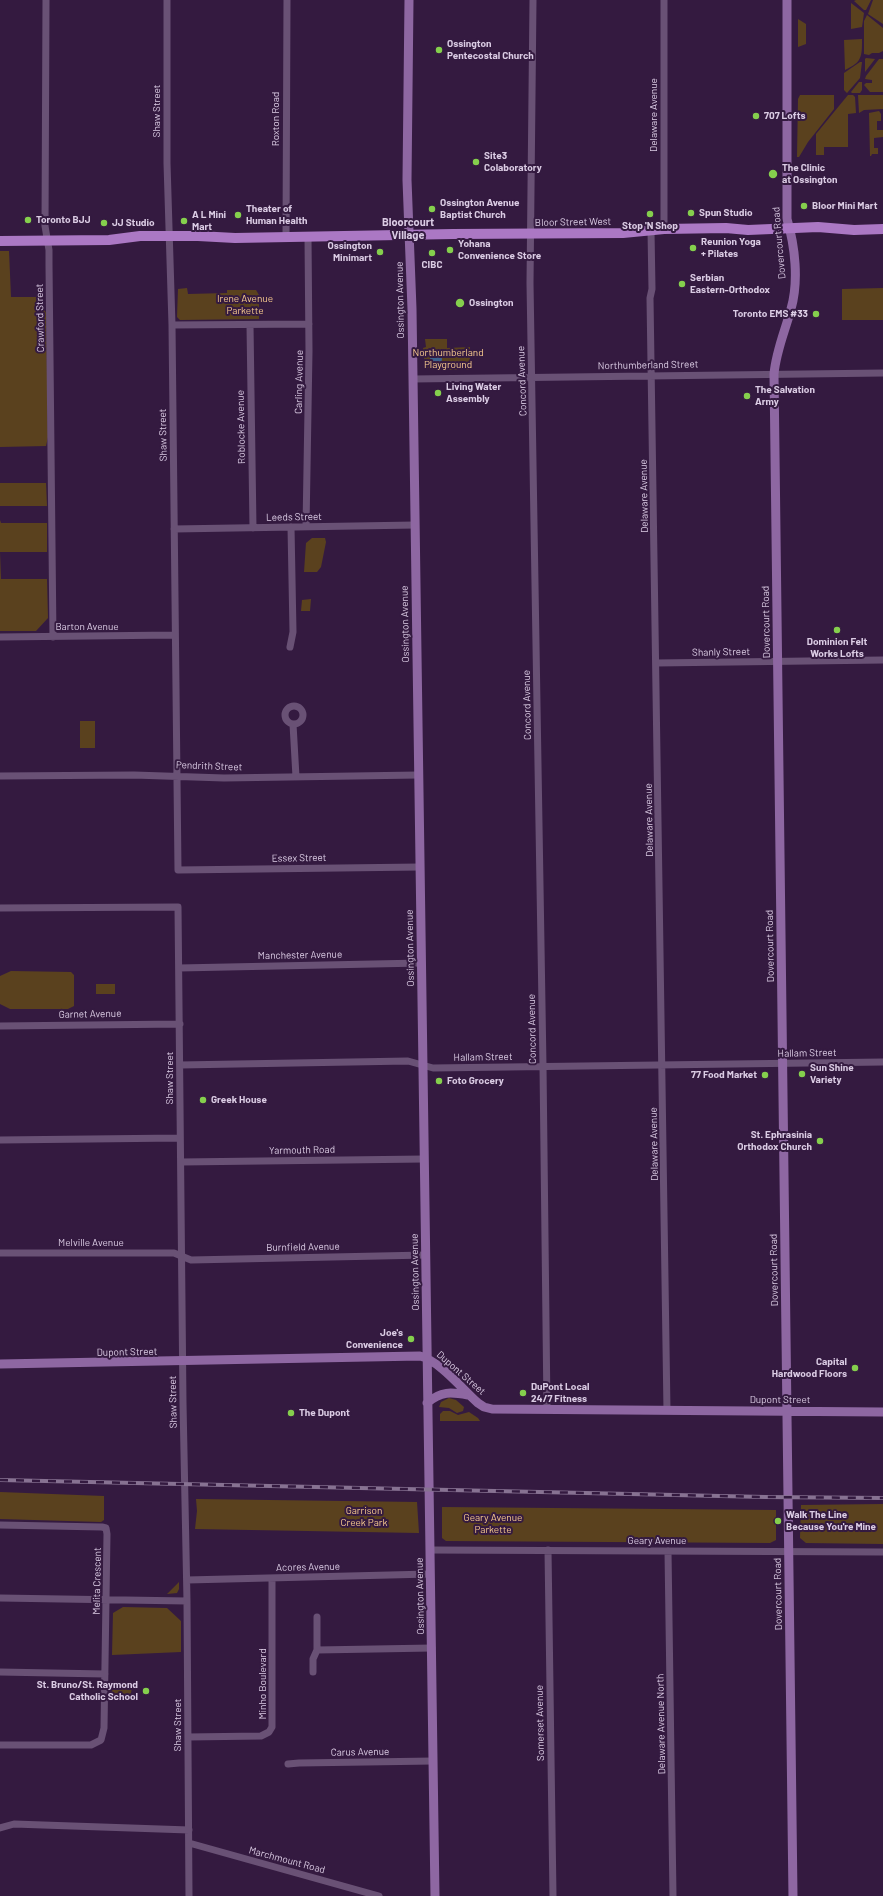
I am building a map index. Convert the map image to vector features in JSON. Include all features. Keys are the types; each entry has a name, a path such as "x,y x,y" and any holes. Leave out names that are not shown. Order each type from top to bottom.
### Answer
{"main road":[{"name":"Bloor Street West","path":"0,241 109,240 140,236 198,236 235,238 409,234 623,233 664,229 818,227 854,230 883,230"}],"street":[{"name":"Crawford Street","path":"46,0 45,226 48,240 50,310 53,636"},
{"name":"Shaw Street","path":"167,0 167,163 172,325 178,870"},
{"name":"Roxton Road","path":"286,237 287,0"},
{"name":"Ossington Avenue","path":"409,0 407,180 413,379 435,1896"},
{"name":"Concord Avenue","path":"533,0 531,234 532,377 547,1409"},
{"name":"Delaware Avenue","path":"664,0 664,229"},
{"name":"Dovercourt Road","path":"787,0 787,219 790,228 794,261 793,301 776,355 774,374 793,1896"},
{"name":"Delaware Avenue","path":"651,231 667,1410"},
{"name":"Carling Avenue","path":"306,527 309,324 308,237"},
{"path":"172,325 309,324"},
{"name":"Roblocke Avenue","path":"250,325 253,528"},
{"name":"Northumberland Street","path":"413,379 883,373"},
{"name":"Leeds Street","path":"174,529 415,526"},
{"path":"290,647 293,632 291,527"},
{"name":"Barton Avenue","path":"0,637 175,636"},
{"name":"Shanly Street","path":"656,663 883,660"},
{"path":"293,724 296,777"},
{"name":"Pendrith Street","path":"0,776 176,776 188,778 418,776"},
{"name":"Essex Street","path":"178,870 420,867"},
{"name":"Shaw Street","path":"0,908 178,907 187,1580 189,1896"},
{"name":"Manchester Avenue","path":"179,968 422,963"},
{"name":"Garnet Avenue","path":"0,1026 180,1024"},
{"name":"Hallam Street","path":"180,1066 408,1061 433,1068 883,1062"},
{"path":"0,1140 180,1138"},
{"name":"Yarmouth Road","path":"181,1162 424,1158"},
{"name":"Melville Avenue","path":"0,1253 166,1253 182,1255"},
{"name":"Burnfield Avenue","path":"182,1255 191,1260 426,1255"},
{"name":"Dupont Street","path":"0,1364 420,1356 427,1358 468,1395 484,1407 492,1409 787,1410 883,1412"},
{"path":"427,1402 443,1393 452,1392 468,1395"},
{"name":"Melita Crescent","path":"0,1524 94,1526 106,1528 104,1728 101,1740 96,1744 91,1745 0,1745"},
{"name":"Geary Avenue","path":"430,1550 883,1552"},
{"name":"Somerset Avenue","path":"548,1550 552,1896"},
{"name":"Delaware Avenue North","path":"668,1551 673,1896"},
{"name":"Acores Avenue","path":"187,1580 430,1574"},
{"name":"Minho Boulevard","path":"188,1737 260,1736 269,1732 272,1727 272,1578"},
{"path":"0,1598 187,1601"},
{"path":"313,1672 313,1659 316,1650 317,1617"},
{"path":"316,1650 432,1648"},
{"path":"0,1672 105,1674"},
{"name":"Carus Avenue","path":"288,1764 299,1762 433,1761"},
{"path":"0,1828 7,1824 14,1824 189,1830"},
{"name":"Marchmount Road","path":"189,1843 379,1896"}],"green space":[{"path":"871,0 866,10 864,10 854,1"},
{"path":"873,0 883,0 883,24 868,14"},
{"path":"851,3 864,13 862,27 851,29"},
{"path":"867,15 883,28 883,51 869,55 864,54 864,21"},
{"path":"798,19 806,24 806,44 798,47"},
{"path":"862,39 860,58 855,64 845,70 844,40"},
{"path":"865,59 875,59 865,72"},
{"path":"879,59 883,59 883,92 870,92 864,85 866,83 872,83 872,80 865,79"},
{"path":"862,62 860,78 847,93 844,90 844,73"},
{"path":"859,82 862,82 862,90 860,93 852,93 851,92"},
{"path":"800,95 834,95 834,109 808,142 799,157 797,157 798,99"},
{"path":"848,95 853,95 855,97 856,113 848,114 848,147 824,147 824,155 816,155 816,134"},
{"path":"858,95 883,95 883,109 864,110 859,113"},
{"path":"879,111 881,114 881,121 877,121 877,130 883,130 883,137 874,138 874,148 878,148 878,154 872,154 870,156 869,113"},
{"path":"0,251 9,251 11,297 44,297 44,309 46,313 48,437 46,446 0,447"},
{"name":"Irene Avenue Parkette","path":"187,288 188,294 227,293 227,290 256,290 259,295 259,319 180,320 177,317 178,289"},
{"path":"883,288 883,320 842,320 842,289"},
{"name":"Northumberland Playground","path":"425,339 447,339 447,348 470,347 470,370 435,370 425,367 423,348 426,347"},
{"path":"0,483 46,483 47,506 0,506"},
{"path":"0,520 1,523 47,523 47,552 0,552"},
{"path":"312,538 325,538 326,542 321,567 317,572 304,572 306,543"},
{"path":"0,552 1,579 47,579 48,618 36,631 0,631"},
{"path":"311,599 310,611 301,611 302,600"},
{"path":"80,721 95,721 95,748 80,748"},
{"path":"11,971 71,972 74,975 74,1006 68,1009 10,1009 0,1004 0,976"},
{"path":"96,984 115,984 115,994 96,994"},
{"path":"449,1398 456,1400 464,1407 463,1411 457,1413 449,1408 439,1407 441,1402"},
{"path":"443,1411 450,1411 458,1415 469,1412 480,1421 440,1421 440,1414"},
{"path":"0,1492 104,1496 104,1520 101,1522 0,1519"},
{"name":"Garrison Creek Park","path":"196,1499 417,1502 419,1533 195,1529 197,1511"},
{"path":"883,1504 883,1544 806,1543 800,1538 801,1505"},
{"name":"Geary Avenue Parkette","path":"442,1507 776,1510 776,1540 770,1543 446,1541 442,1538"},
{"path":"179,1582 179,1589 177,1593 167,1594"},
{"path":"123,1607 167,1608 181,1621 181,1652 112,1655 113,1613"},
{"path":"112,1684 127,1684 132,1687 131,1693 127,1697 111,1697"}],"water":[{"path":"434,353 438,353 442,359 438,365 434,365 430,361 430,357"}],"railway":[{"path":"0,1480 765,1497 883,1498"}],"place":[{"name":"Ossington Pentecostal Church","path":"439,50"},
{"name":"707 Lofts","path":"756,116"},
{"name":"Site3 Colaboratory","path":"476,162"},
{"name":"The Clinic at Ossington","path":"773,174"},
{"name":"Bloor Mini Mart","path":"804,206"},
{"name":"Ossington Avenue Baptist Church","path":"432,209"},
{"name":"Spun Studio","path":"691,213"},
{"name":"Stop 'N Shop","path":"650,214"},
{"name":"Theater of Human Health","path":"238,215"},
{"name":"Toronto BJJ","path":"28,220"},
{"name":"A L Mini Mart","path":"184,221"},
{"name":"JJ Studio","path":"104,223"},
{"name":"Reunion Yoga + Pilates","path":"693,248"},
{"name":"Yohana Convenience Store","path":"450,250"},
{"name":"Ossington Minimart","path":"380,252"},
{"name":"CIBC","path":"432,253"},
{"name":"Serbian Eastern-Orthodox","path":"682,284"},
{"name":"Ossington","path":"460,303"},
{"name":"Toronto EMS #33","path":"816,314"},
{"name":"Living Water Assembly","path":"438,393"},
{"name":"The Salvation Army","path":"747,396"},
{"name":"Dominion Felt Works Lofts","path":"837,630"},
{"name":"Sun Shine Variety","path":"802,1074"},
{"name":"77 Food Market","path":"765,1075"},
{"name":"Foto Grocery","path":"439,1081"},
{"name":"Greek House","path":"203,1100"},
{"name":"St. Ephrasinia Orthodox Church","path":"820,1141"},
{"name":"Joe's Convenience","path":"411,1339"},
{"name":"Capital Hardwood Floors","path":"855,1368"},
{"name":"DuPont Local 24/7 Fitness","path":"523,1393"},
{"name":"The Dupont","path":"291,1413"},
{"name":"Walk The Line Because You're Mine","path":"778,1521"},
{"name":"St. Bruno/St. Raymond Catholic School","path":"146,1691"}],"district":[{"name":"Bloorcourt Village","path":"408,228"}]}
